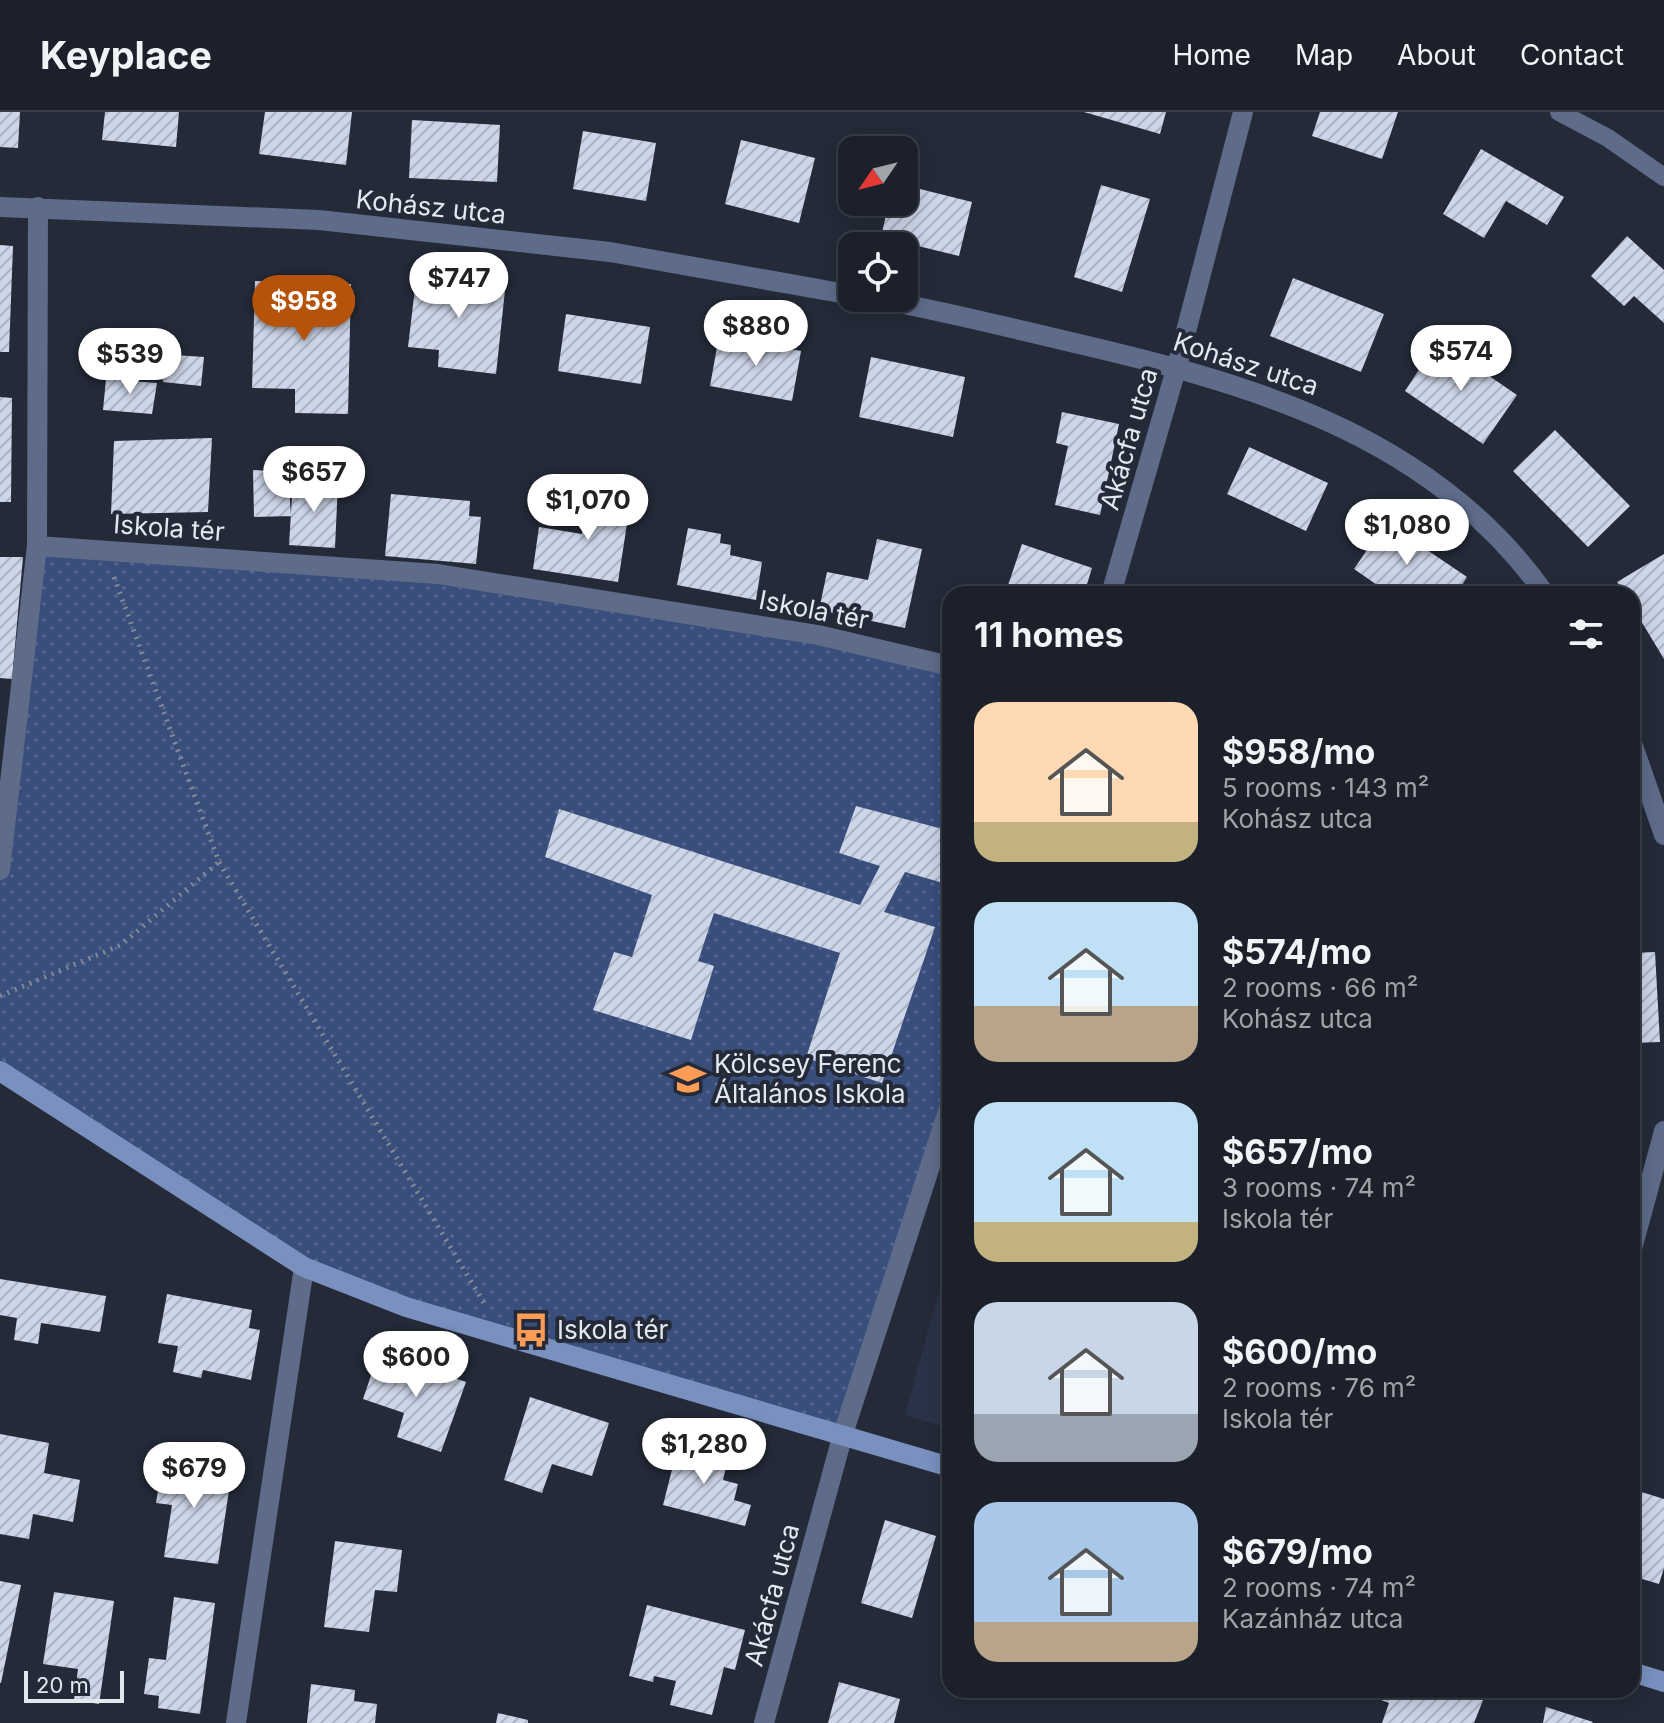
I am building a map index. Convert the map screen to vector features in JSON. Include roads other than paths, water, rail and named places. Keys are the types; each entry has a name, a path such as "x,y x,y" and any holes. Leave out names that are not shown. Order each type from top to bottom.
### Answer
{"street":[{"name":"Akácfa utca","path":"1113,586 1177,366 1243,112"},
{"name":"Kohász utca","path":"0,207 319,220 610,252 838,293"},
{"path":"0,870 37,546 38,207"},
{"name":"Kohász utca","path":"918,308 1177,366 1259,392 1329,420 1405,459 1472,513 1539,586"},
{"name":"Iskola tér","path":"37,546 438,574 818,635 942,664"},
{"path":"1640,766 1664,835"},
{"path":"0,1071 304,1267 406,1307 942,1465"},
{"path":"843,1434 942,1130"},
{"path":"1640,1220 1664,1131"},
{"path":"236,1723 304,1267"},
{"name":"Akácfa utca","path":"764,1723 843,1434"},
{"path":"1640,1674 1664,1682"}],"lane":[{"path":"1559,112 1608,138 1664,177"}],"place":[{"name":"Kölcsey Ferenc Általános Iskola","path":"688,1079"},
{"name":"Iskola tér","path":"531,1330"}]}
